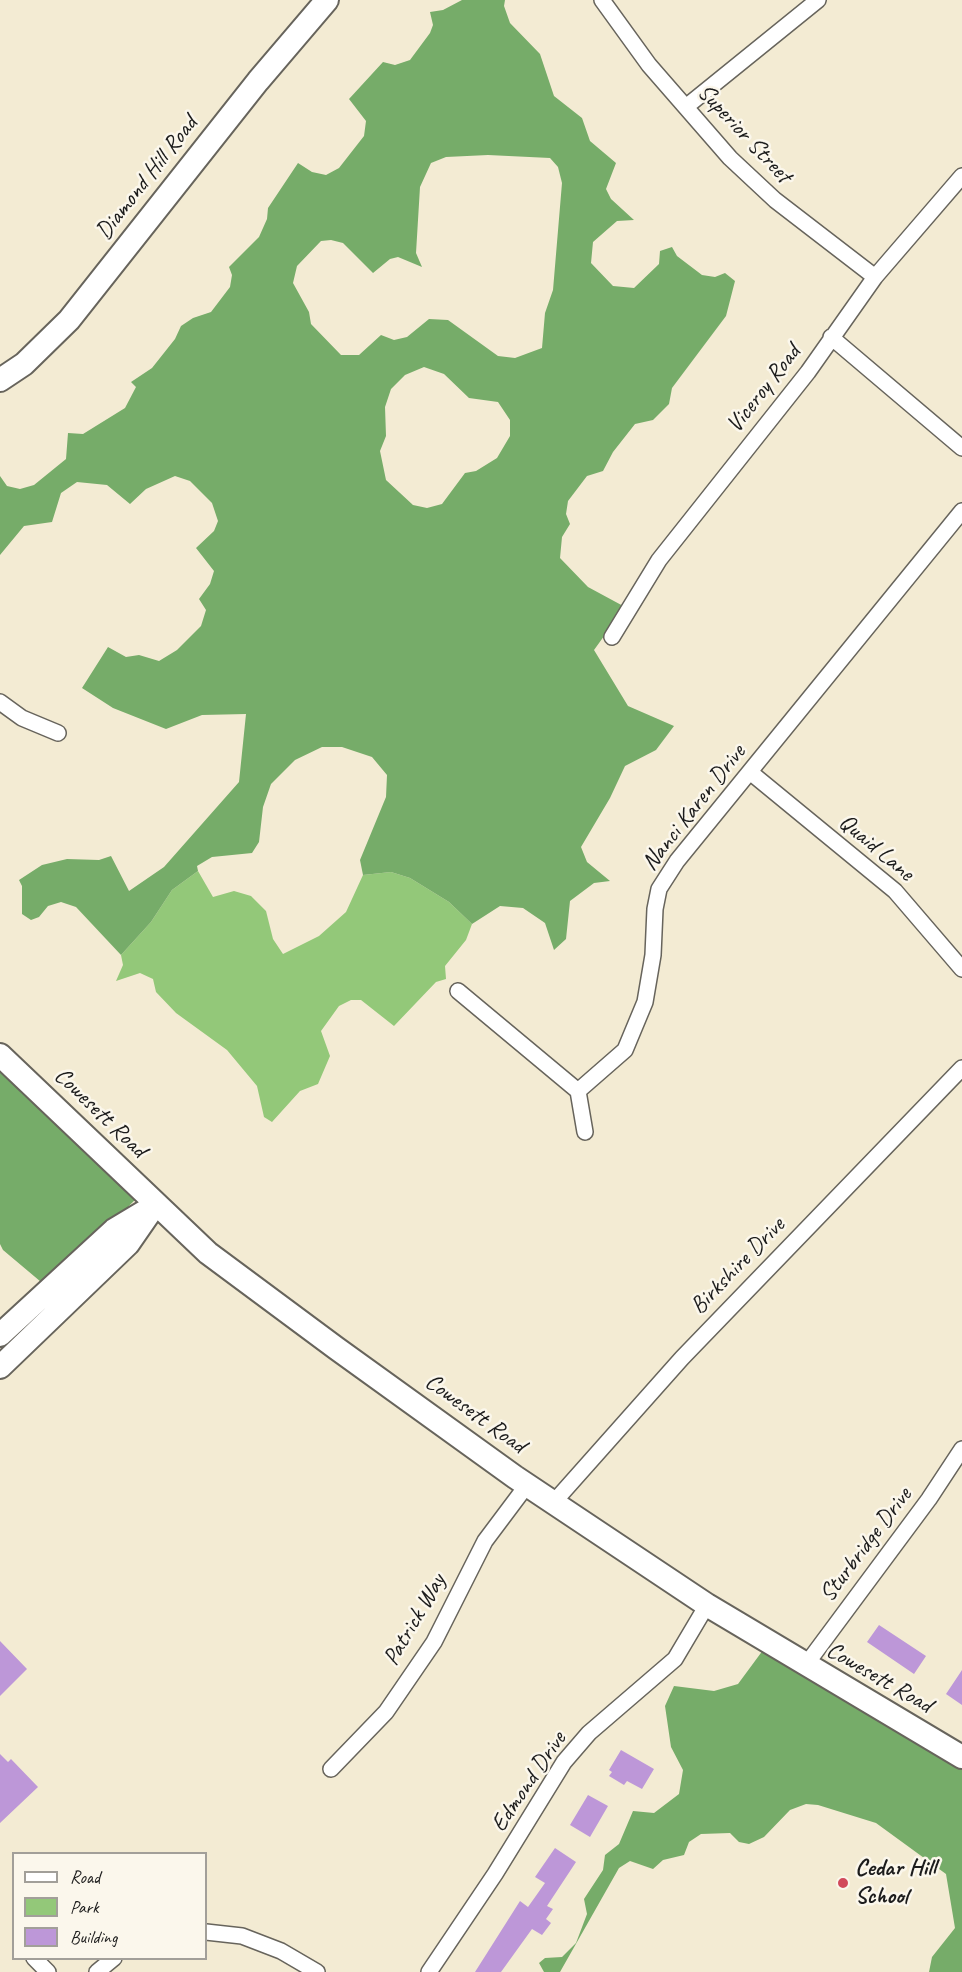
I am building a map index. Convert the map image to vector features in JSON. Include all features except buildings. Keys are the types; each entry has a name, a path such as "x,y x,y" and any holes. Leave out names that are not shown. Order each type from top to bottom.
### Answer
{"main road":[{"name":"Diamond Hill Road","path":"0,380 24,364 69,320 258,81 327,0"},
{"name":"Cowesett Road","path":"0,1055 63,1112 155,1205 208,1253 527,1485 707,1605 805,1666 962,1757"},
{"path":"0,1335 114,1230 155,1205"},
{"path":"0,1367 128,1244 155,1205"}],"street":[{"name":"Superior Street","path":"602,0 649,65 730,158 776,200 875,277"},
{"path":"687,106 818,0"},
{"name":"Viceroy Road","path":"612,637 659,560 808,372 875,277 962,176"},
{"path":"831,337 962,448"},
{"name":"Nanci Karen Drive","path":"578,1091 625,1050 645,1002 653,955 655,909 659,889 677,861 898,587 962,512"},
{"path":"0,702 22,718 58,733"},
{"name":"Quaid Lane","path":"750,772 895,891 962,969"},
{"path":"458,991 578,1091 585,1132"},
{"name":"Birkshire Drive","path":"554,1502 682,1358 962,1068"},
{"name":"Sturbridge Drive","path":"805,1666 929,1499 962,1449"},
{"name":"Patrick Way","path":"331,1769 386,1712 434,1642 485,1541 527,1485"},
{"name":"Edmond Drive","path":"429,1972 495,1874 564,1762 589,1733 675,1659 707,1605"},
{"path":"207,1932 242,1936 281,1951 317,1972"},
{"path":"35,1960 48,1972"},
{"path":"97,1972 113,1960"}],"green space":[{"path":"462,0 505,0 504,6 510,23 540,54 554,96 582,118 590,141 616,163 606,189 611,199 634,220 617,221 593,242 591,263 613,286 634,288 659,264 660,251 672,247 677,256 702,275 715,277 725,273 735,281 726,316 672,388 669,404 653,420 635,424 613,452 603,471 587,476 568,501 566,514 570,524 562,537 560,558 588,587 625,607 594,650 628,706 674,726 656,750 625,766 610,798 581,847 587,862 610,881 594,883 570,901 566,939 554,950 545,923 523,908 500,906 472,924 449,902 410,878 391,872 363,875 360,860 386,797 387,775 372,757 342,747 322,747 295,760 271,784 263,807 259,842 252,853 212,857 197,866 198,871 172,890 151,922 121,955 76,907 61,902 48,906 39,917 31,920 22,914 22,886 19,880 42,865 67,859 99,860 111,856 129,891 164,867 239,782 246,714 202,715 166,729 113,708 82,688 108,647 126,657 139,655 159,661 177,650 201,626 206,610 199,599 210,584 214,571 196,548 214,531 218,521 212,503 190,481 175,476 146,489 130,504 107,485 77,482 61,493 52,522 24,526 0,555 0,476 7,486 20,489 34,485 66,459 68,433 83,434 125,408 136,387 131,382 152,368 175,339 181,326 193,318 211,312 230,287 232,275 229,267 259,237 267,219 268,208 298,163 312,172 326,175 339,168 364,136 366,121 349,99 383,62 395,65 410,60 430,33 433,25 430,12 443,10","holes":["488,155 550,158 558,167 562,183 553,290 545,313 542,348 515,358 498,356 448,320 429,319 407,337 394,340 381,335 359,355 341,355 311,324 309,312 293,283 297,266 321,241 331,240 343,243 373,273 390,259 398,257 422,267 416,253 420,187 431,163 446,157","424,367 444,374 469,398 498,402 510,420 510,436 497,458 476,471 465,473 442,504 427,508 413,505 386,480 380,451 386,436 385,407 391,389 405,375"]},
{"path":"198,871 213,897 234,891 251,896 266,911 273,939 283,954 319,936 346,912 363,875 391,872 410,878 449,902 472,924 466,940 445,966 446,979 436,982 394,1026 361,1000 351,1000 339,1006 321,1031 330,1056 318,1084 300,1091 272,1122 264,1117 257,1086 227,1050 176,1013 156,992 153,979 140,973 116,981 123,965 121,955 151,922 172,890"},
{"path":"0,1053 143,1192 47,1287 3,1250 0,1244"},
{"path":"769,1642 962,1756 962,1972 929,1972 932,1957 955,1928 946,1874 876,1823 818,1805 806,1804 790,1810 764,1837 749,1844 739,1842 730,1833 701,1834 689,1842 684,1855 663,1860 653,1869 630,1861 619,1868 560,1972 544,1972 539,1963 545,1958 562,1957 576,1943 587,1914 584,1899 603,1870 605,1855 619,1844 633,1811 654,1813 679,1794 683,1770 671,1747 665,1706 674,1686 714,1691 738,1684"}],"place":[{"name":"Cedar Hill School","path":"843,1883"}]}
